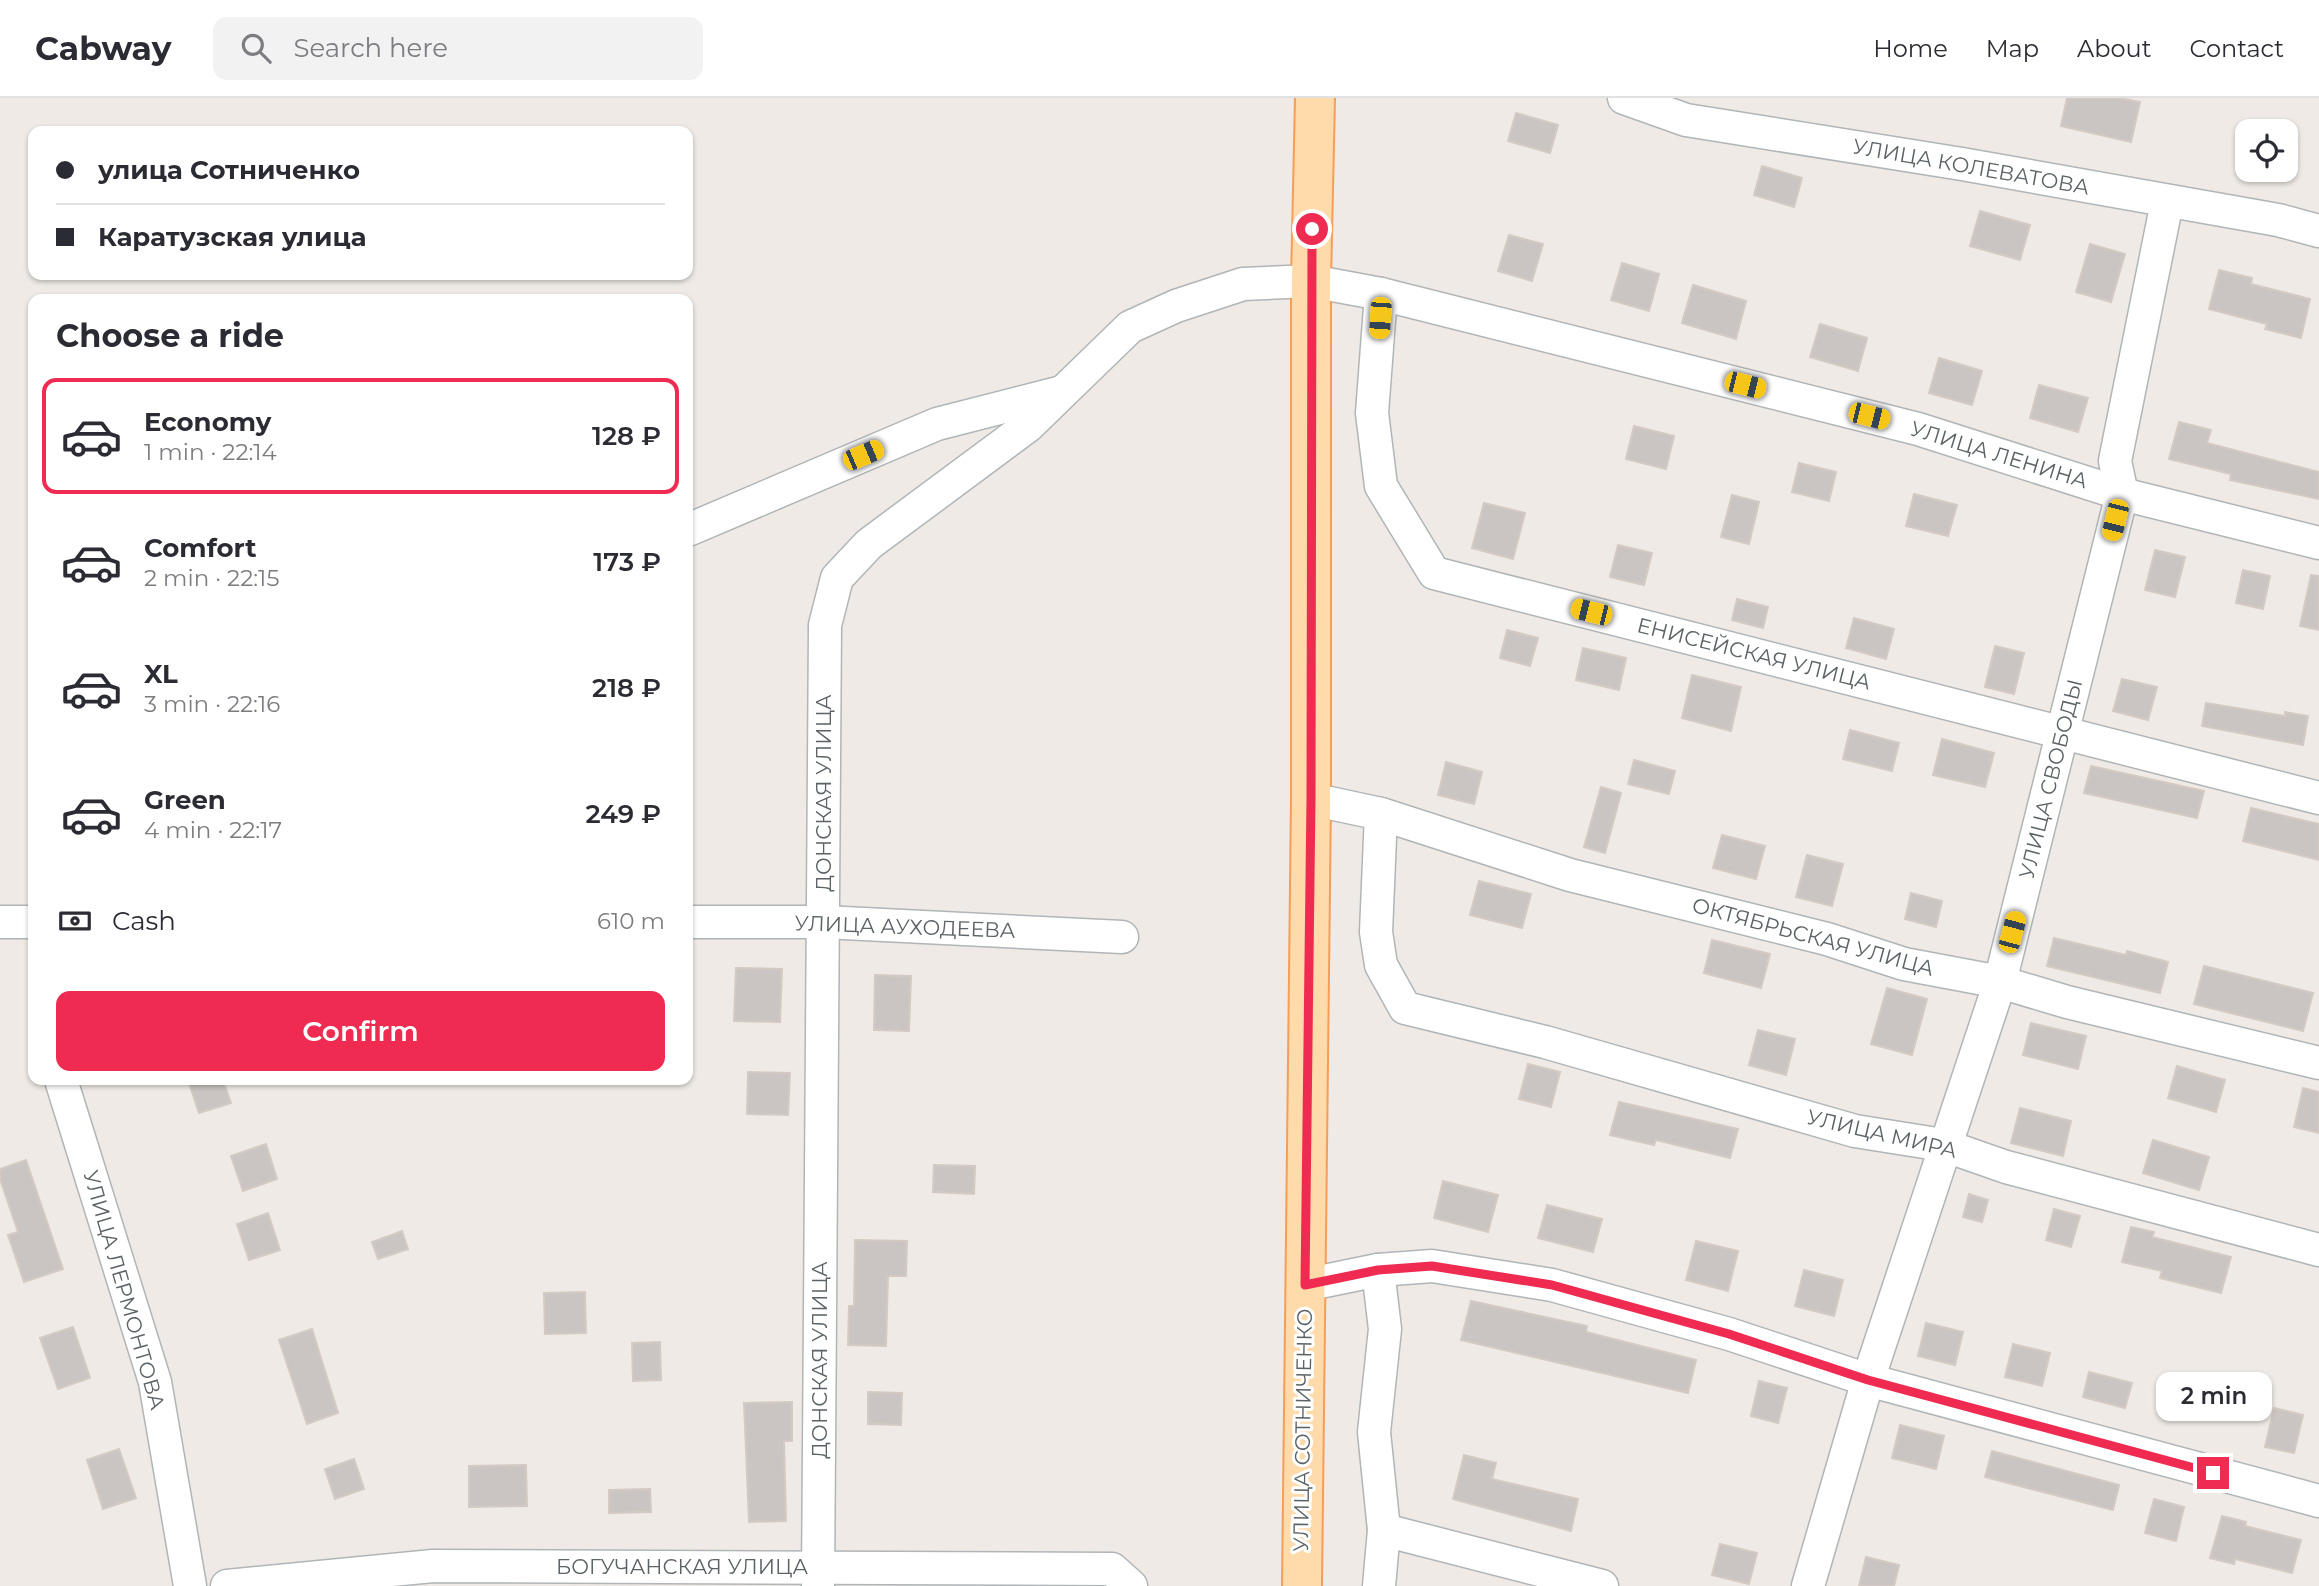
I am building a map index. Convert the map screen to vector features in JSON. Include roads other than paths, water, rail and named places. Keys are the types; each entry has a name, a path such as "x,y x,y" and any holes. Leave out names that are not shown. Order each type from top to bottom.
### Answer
{"main road":[{"name":"УЛИЦА СОТНИЧЕНКО","path":"1302,1586 1311,799 1311,281 1315,98"}],"street":[{"name":"УЛИЦА КОЛЕВАТОВА","path":"1624,98 1686,120 1962,164 2278,220 2319,231"},
{"name":"УЛИЦА СВОБОДЫ","path":"1808,1586 1868,1380 1943,1145 2000,982 2122,494 2115,461 2167,202"},
{"name":"УЛИЦА ЛЕНИНА","path":"1311,281 1381,294 1918,429 2122,494 2319,543"},
{"name":"ДОНСКАЯ УЛИЦА","path":"818,1577 825,625 837,578 869,544 1028,426 1130,327 1176,306 1243,284 1311,281"},
{"name":"ЕНИСЕЙСКАЯ УЛИЦА","path":"1381,294 1372,413 1381,486 1434,573 2319,798"},
{"path":"693,528 937,424 1063,391"},
{"name":"ОКТЯБРЬСКАЯ УЛИЦА","path":"1311,799 1381,814 1570,874 1827,939 1903,964 2000,982 2067,1002 2319,1063"},
{"name":"УЛИЦА МИРА","path":"1381,814 1376,932 1381,965 1405,1008 1545,1042 1855,1131 1943,1145 2006,1167 2319,1250"},
{"path":"0,922 28,922"},
{"name":"УЛИЦА АУХОДЕЕВА","path":"693,922 824,922 1122,937"},
{"name":"УЛИЦА ЛЕРМОНТОВА","path":"63,1085 155,1382 190,1586"},
{"path":"1305,1285 1378,1270 1432,1266 1552,1285 1729,1334 1868,1380 2319,1501"},
{"path":"1378,1270 1385,1329 1374,1432 1384,1530 1380,1586"},
{"path":"1384,1530 1601,1586"},
{"name":"БОГУЧАНСКАЯ УЛИЦА","path":"227,1586 433,1566 818,1577 1112,1569 1131,1586"}]}
